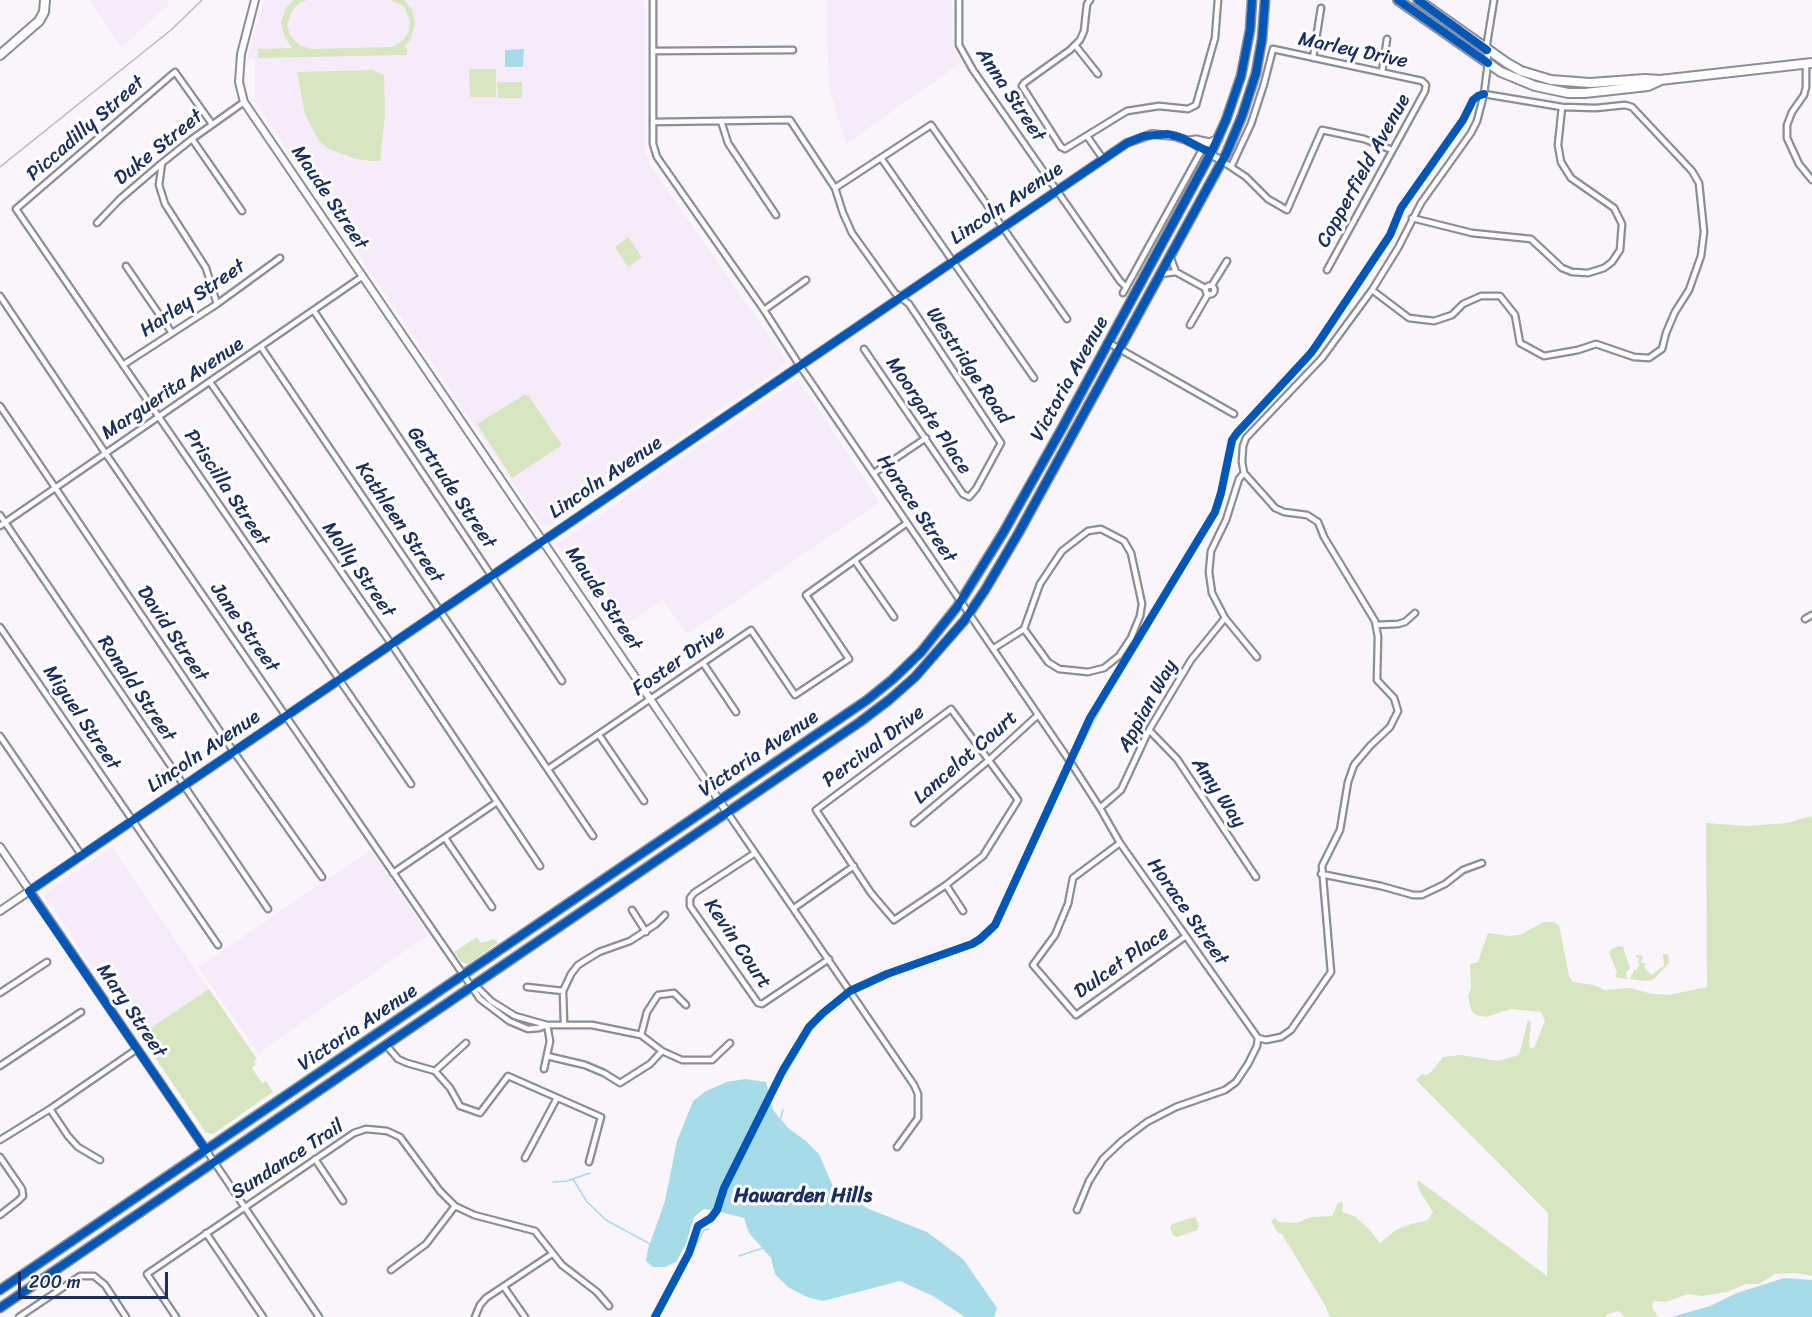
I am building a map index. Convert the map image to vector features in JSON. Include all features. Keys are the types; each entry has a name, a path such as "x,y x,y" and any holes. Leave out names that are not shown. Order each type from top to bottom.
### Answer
{"main road":[{"path":"0,55 39,21 44,12 45,0"},
{"name":"Victoria Avenue","path":"0,1290 867,700 893,679 933,638 961,602 1008,523 1109,343 1218,139 1241,75 1250,30 1252,0"},
{"name":"Victoria Avenue","path":"0,1308 889,700 938,653 969,614 1018,534 1222,161 1242,116 1256,73 1265,0"},
{"path":"1398,0 1501,72 1535,86 1568,93 1610,91 1648,86 1660,80"},
{"path":"1418,0 1487,50 1521,70 1551,80 1590,83 1660,80 1809,63"},
{"path":"1189,141 1210,143 1218,139"}],"street":[{"name":"Maude Street","path":"255,0 241,54 239,82 244,102 829,959 918,1094 918,1118 897,1147"},
{"name":"Horace Street","path":"653,0 653,144 657,157 994,648 1072,764 1119,843 1258,1038"},
{"name":"Anna Street","path":"959,0 959,45 973,70 1126,287"},
{"path":"1090,0 1087,4 1084,31 1075,45 1022,86 1061,147 1069,148 1128,111 1159,106 1188,109 1196,105 1215,38 1218,0"},
{"path":"1077,1210 1089,1181 1103,1160 1122,1141 1147,1122 1176,1107 1230,1086 1241,1075 1257,1046 1258,1038 1266,1040 1281,1037 1291,1030 1331,972 1321,874 1324,860 1340,830 1348,782 1354,765 1390,727 1398,711 1394,698 1377,680 1376,625 1324,537 1318,522 1307,515 1284,512 1275,508 1244,472 1242,454 1246,438 1318,363 1372,290 1398,248 1412,218 1471,133 1477,121 1484,94 1494,0"},
{"path":"1313,58 1321,8"},
{"path":"1382,72 1387,39"},
{"path":"1075,45 1098,74"},
{"name":"Marley Drive","path":"1231,166 1254,117 1272,49 1422,81 1426,85"},
{"path":"654,51 793,50"},
{"path":"1809,63 1804,95 1792,112 1787,138 1799,164 1812,180"},
{"name":"Piccadilly Street","path":"16,209 175,72 212,124"},
{"name":"Copperfield Avenue","path":"1327,270 1425,91 1426,85"},
{"path":"1372,290 1409,318 1434,321 1452,315 1462,304 1481,296 1500,296 1515,315 1520,344 1544,356 1596,344 1634,357 1650,358 1662,349 1666,333 1675,312 1689,290 1701,256 1704,232 1699,183 1692,171 1632,107 1625,105 1596,108 1562,107 1484,94"},
{"name":"Duke Street","path":"97,223 120,199 162,163 244,102"},
{"path":"1412,218 1472,233 1531,239 1562,268 1572,272 1588,273 1604,268 1612,262 1620,249 1622,224 1614,208 1571,178 1561,162 1558,145 1562,107"},
{"name":"Westridge Road","path":"653,122 790,120 836,188 852,233 895,293 909,304 1001,443 976,489 969,497"},
{"path":"721,121 728,143 776,215"},
{"path":"836,188 931,125 1067,319"},
{"name":"Lincoln Avenue","path":"0,911 1127,142 1144,136 1168,134 1189,141 1231,166 1268,199 1287,210 1322,130 1364,139 1392,150"},
{"path":"1087,136 1103,159"},
{"path":"192,139 242,211"},
{"path":"1123,293 1203,148"},
{"path":"881,158 1034,378"},
{"path":"162,163 159,185 165,204 206,268 217,304"},
{"name":"Priscilla Street","path":"16,209 411,784"},
{"path":"1170,256 1176,272"},
{"name":"Harley Street","path":"123,365 217,304 280,258"},
{"path":"1205,288 1212,285 1227,261"},
{"path":"126,266 172,333"},
{"path":"1161,274 1176,272 1205,288 1208,294"},
{"name":"Marguerita Avenue","path":"3,525 363,276"},
{"path":"764,310 806,280"},
{"path":"1190,325 1208,294 1214,292 1212,285"},
{"name":"Jane Street","path":"0,296 471,986"},
{"name":"Gertrude Street","path":"314,311 562,681"},
{"path":"1109,343 1234,414"},
{"name":"Kathleen Street","path":"261,347 593,836"},
{"name":"Moorgate Place","path":"864,349 963,494 969,497"},
{"name":"Molly Street","path":"210,382 392,645 540,866"},
{"name":"David Street","path":"0,405 234,752 322,877"},
{"path":"874,473 926,438"},
{"path":"1244,472 1239,479 1226,520 1211,551 1209,572 1212,593 1225,618 1257,657"},
{"name":"Ronald Street","path":"0,515 3,525 268,909"},
{"name":"Foster Drive","path":"548,769 751,630 795,695 849,659 806,595 907,524"},
{"path":"994,648 1024,629 1040,584 1062,551 1088,531 1101,529 1124,541 1131,553 1142,604 1131,638 1119,656 1104,668 1088,672 1059,669 1048,662 1024,629"},
{"path":"855,561 894,617"},
{"path":"1376,625 1405,622 1415,613"},
{"path":"1805,619 1812,615"},
{"name":"Appian Way","path":"1100,808 1121,790 1149,730 1191,660 1225,618"},
{"name":"Miguel Street","path":"0,627 218,945"},
{"path":"703,663 736,712"},
{"name":"Percival Drive","path":"854,866 816,810 951,709 989,760"},
{"name":"Lancelot Court","path":"914,823 1038,715"},
{"name":"Amy Way","path":"1149,730 1177,759 1256,877"},
{"path":"599,735 644,801"},
{"path":"0,736 82,856"},
{"path":"794,908 854,866 871,893 894,920 946,885 983,856 1018,800 989,760"},
{"path":"393,873 497,802"},
{"path":"445,838 492,907"},
{"name":"Dulcet Place","path":"1119,843 1073,878 1068,904 1055,935 1033,965 1076,1015 1186,936"},
{"name":"Mary Street","path":"0,847 319,1317"},
{"name":"Kevin Court","path":"755,853 690,898 690,906 758,1003 762,1004 829,959"},
{"path":"1321,874 1381,886 1413,896 1434,891 1463,870 1482,863"},
{"path":"946,885 963,911"},
{"path":"632,910 646,932"},
{"path":"564,1024 563,991 571,974 587,958 630,941 646,932 665,915"},
{"path":"0,993 47,962"},
{"path":"471,986 487,1006 509,1021 528,1029 547,1025 592,1025 641,1035 662,1051 682,1060 712,1060 730,1043"},
{"path":"471,986 515,1016 547,1025"},
{"path":"527,987 563,991"},
{"path":"641,1035 647,1012 658,995 674,993 686,1005"},
{"path":"0,1066 81,1012"},
{"path":"544,1069 550,1041 547,1025"},
{"path":"1257,1046 1261,1047 1266,1040"},
{"path":"435,1071 466,1043"},
{"path":"386,1045 398,1059 435,1071 450,1088 460,1106 480,1113 508,1076 601,1117 590,1162"},
{"path":"0,1140 50,1109 137,1049"},
{"path":"547,1056 585,1065 620,1083 650,1064 662,1051"},
{"path":"525,1158 557,1098"},
{"path":"50,1109 78,1147 100,1160"},
{"name":"Sundance Trail","path":"176,1317 147,1274 354,1133 366,1130 387,1131 400,1137 440,1191 455,1206 474,1215 535,1231 562,1265 597,1292 609,1306"},
{"path":"0,1157 22,1189 22,1196 0,1215"},
{"path":"315,1159 343,1201"},
{"path":"391,1269 426,1244 455,1206"},
{"path":"206,1233 263,1317"},
{"path":"475,1317 480,1305 552,1254"},
{"path":"19,1317 80,1276 94,1276 105,1285 126,1317"},
{"path":"504,1287 525,1317"}],"shaded area":[{"path":"90,0 168,0 168,6 121,47"},
{"path":"264,0 644,0 646,154 653,169 785,359 783,366 549,526 541,524 255,102 255,59 248,59 248,55"},
{"path":"826,0 952,0 953,47 962,62 846,144 829,88"},
{"path":"798,379 880,502 687,634 663,600 616,632 557,544"},
{"path":"112,847 209,989 140,1035 45,897 46,892"},
{"path":"371,850 428,935 258,1053 198,967"}],"green space":[{"path":"294,0 307,0 299,3 292,11 287,24 290,35 299,45 311,49 391,47 398,44 409,31 410,21 404,6 390,0 404,0 412,10 415,24 410,41 404,47 407,48 407,55 258,58 258,49 292,48 284,36 281,22 286,8"},
{"path":"469,69 496,69 496,97 470,97"},
{"path":"373,70 384,75 385,116 380,161 356,159 329,149 319,141 305,114 297,72"},
{"path":"497,82 522,82 522,98 498,98"},
{"path":"628,237 642,257 628,267 615,247"},
{"path":"524,395 528,395 562,445 512,478 477,424"},
{"path":"1812,816 1812,1276 1796,1273 1775,1274 1759,1284 1746,1284 1727,1292 1702,1296 1688,1294 1666,1302 1656,1301 1653,1302 1652,1307 1658,1317 1625,1317 1618,1311 1606,1317 1330,1317 1282,1234 1278,1233 1271,1221 1275,1218 1279,1222 1296,1223 1312,1217 1332,1216 1338,1203 1343,1202 1342,1212 1354,1216 1380,1243 1396,1230 1428,1220 1433,1212 1421,1193 1417,1184 1418,1180 1547,1276 1548,1213 1416,1080 1422,1074 1427,1075 1431,1072 1443,1057 1461,1055 1498,1061 1519,1055 1528,1020 1531,1022 1529,1046 1531,1049 1535,1046 1545,1021 1541,1012 1511,1009 1486,1017 1476,1015 1471,1010 1468,996 1471,989 1470,964 1478,962 1488,933 1520,935 1544,922 1554,922 1559,925 1569,976 1573,982 1594,985 1605,990 1630,988 1652,994 1669,995 1707,987 1706,823 1746,826 1787,823"},
{"path":"477,937 481,943 494,939 498,943 468,964 462,962 454,952"},
{"path":"1619,946 1623,947 1630,968 1626,973 1627,979 1615,977 1617,973 1609,952"},
{"path":"1663,954 1668,954 1669,963 1654,979 1646,981 1630,979 1634,970 1640,966 1636,955 1643,956 1641,963 1646,963 1644,967 1651,975 1664,966"},
{"path":"209,989 257,1059 252,1068 262,1083 266,1081 273,1092 213,1134 206,1133 140,1035"},
{"path":"1194,1217 1199,1227 1197,1230 1177,1237 1173,1235 1170,1227 1172,1224"}],"water":[{"path":"524,49 523,67 505,67 505,50"},
{"path":"745,1079 766,1082 773,1110 788,1128 819,1154 834,1189 869,1209 927,1232 963,1259 997,1308 994,1317 965,1317 933,1296 900,1281 823,1301 807,1297 788,1287 775,1274 771,1258 749,1233 744,1218 712,1210 704,1209 694,1217 686,1244 676,1262 665,1267 653,1267 646,1261 665,1201 677,1141 693,1101 706,1091 727,1082"},
{"path":"1784,1278 1812,1280 1812,1317 1672,1317 1710,1306 1737,1293"}],"waterway":[{"path":"1073,762 1103,704 1216,516 1222,502 1236,438 1319,348 1394,234 1408,200 1463,125 1473,105"},
{"path":"853,993 890,976 974,946 995,930 1071,766"},
{"path":"786,1073 810,1032 822,1018 849,996"},
{"path":"780,1120 783,1110"},
{"path":"553,1182 567,1181 590,1173"},
{"path":"573,1179 587,1202 606,1220 650,1244"},
{"path":"659,1317 704,1230 709,1229"},
{"path":"739,1256 763,1248"}],"railway":[{"path":"0,167 171,30 202,0"}],"cycle path":[{"path":"0,1290 867,700 921,652 957,607 1003,533 1211,153 1226,120 1241,76 1250,30 1252,0"},
{"path":"0,1308 860,722 915,677 964,621 985,590 1226,154 1242,116 1256,73 1265,0"},
{"path":"1398,0 1488,63"},
{"path":"1418,0 1487,50"},
{"path":"655,1317 689,1253 698,1226 711,1218 717,1210 724,1188 783,1070 809,1027 850,991 887,974 972,944 995,925 1090,718 1215,512 1232,440 1311,353 1390,235 1401,208 1463,120 1473,100 1484,94"},
{"path":"206,1150 29,891 1127,143 1144,136 1168,134 1182,138 1211,153"}],"district":[{"name":"Hawarden Hills","path":"803,1197"}]}
